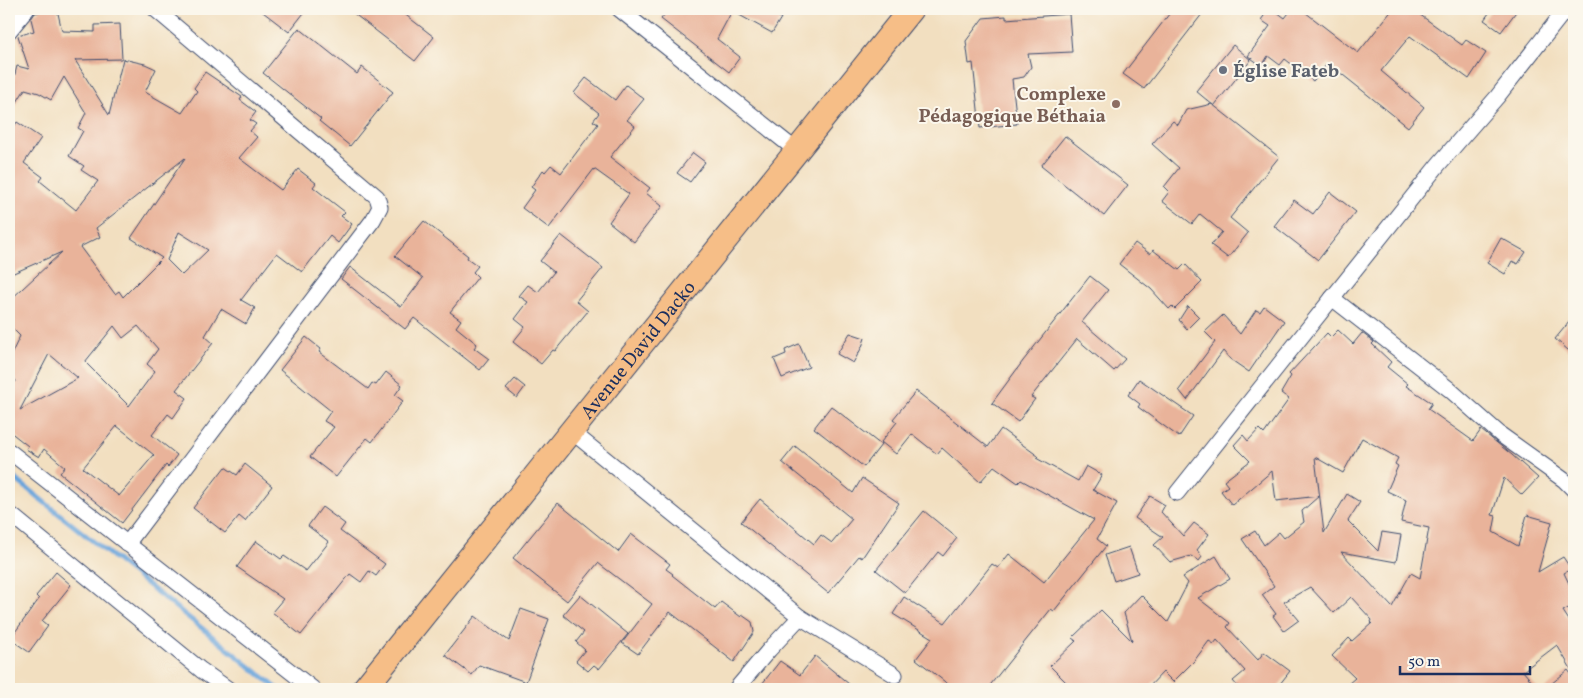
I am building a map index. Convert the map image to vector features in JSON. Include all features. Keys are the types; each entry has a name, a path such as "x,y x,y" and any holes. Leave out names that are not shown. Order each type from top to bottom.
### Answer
{"main road":[{"name":"Avenue David Dacko","path":"364,689 911,9"}],"street":[{"path":"9,31 27,9"},
{"path":"127,544 373,220 380,207 377,197 155,9"},
{"path":"619,9 797,151"},
{"path":"1177,493 1438,165 1497,97 1566,9"},
{"path":"1332,298 1449,389 1501,434 1564,480 1574,490"},
{"path":"571,431 800,617 895,675"},
{"path":"9,451 312,689"},
{"path":"9,513 201,670 228,689"},
{"path":"736,689 800,617"}],"building":[{"path":"39,9 57,9 62,31 95,32 95,25 120,24 122,59 75,60 109,115 123,59 145,64 156,69 145,92 182,113 197,91 194,88 205,72 242,97 240,100 256,112 250,120 256,124 250,131 257,137 239,158 281,190 298,169 316,183 313,187 345,212 341,216 352,224 338,243 330,236 302,272 277,253 241,300 255,308 246,324 221,309 205,336 213,343 176,390 187,398 173,418 168,414 152,435 177,455 168,467 166,465 122,523 60,473 65,467 44,449 39,457 26,449 28,446 9,431 9,389 16,381 9,372 9,359 20,336 9,325 9,301 62,252 9,275 9,134 17,122 41,138 24,163 43,177 40,181 76,210 98,181 81,170 84,166 69,156 83,131 78,128 86,113 64,77 51,100 39,93 25,89 9,115 9,97 17,66 29,69 18,36 34,31 31,19 35,13 39,12","holes":["185,158 131,238 162,258 123,297 119,291 115,294 80,247 100,237 96,228","179,232 208,250 182,275 167,260","114,326 123,338 138,326 158,349 147,364 155,371 129,406 85,362","49,354 78,378 20,410","117,426 154,455 119,496 83,468"]},
{"path":"259,9 307,9 289,32"},
{"path":"348,9 398,9 434,37 415,61"},
{"path":"669,9 765,9 781,18 772,33 732,11 717,39 740,57 729,72 661,19"},
{"path":"1173,9 1206,9 1144,89 1123,74"},
{"path":"1269,9 1273,9 1285,18 1292,9 1301,9 1358,53 1393,9 1412,9 1462,45 1466,40 1486,53 1469,79 1410,36 1381,71 1424,107 1408,127 1328,63 1313,81 1285,59 1280,65 1268,56 1262,66 1248,56 1270,26 1261,20"},
{"path":"1492,9 1518,9 1501,32 1484,20"},
{"path":"1069,14 1072,52 1028,54 1031,67 1024,77 1012,79 1017,124 980,128 973,63 969,64 966,41 983,18 1006,16 1006,19"},
{"path":"299,28 357,74 362,67 393,92 350,146 319,121 321,119 263,73"},
{"path":"1233,45 1251,60 1214,106 1196,91"},
{"path":"586,78 615,100 626,85 644,99 627,120 635,126 610,157 650,188 646,193 662,206 634,242 609,222 629,194 594,169 549,228 522,208 535,190 531,187 543,170 545,172 551,165 561,173 598,124 593,121 599,113 574,93"},
{"path":"1212,104 1279,157 1230,218 1248,233 1228,258 1211,245 1222,232 1200,214 1192,224 1162,201 1169,192 1164,187 1179,168 1152,144 1173,121 1178,125 1186,110"},
{"path":"1065,136 1128,185 1104,216 1041,166"},
{"path":"693,153 705,162 690,182 677,173"},
{"path":"1330,192 1356,212 1318,260 1274,226 1294,200 1313,214"},
{"path":"424,221 478,266 473,272 478,277 450,312 461,320 456,327 477,344 474,348 489,359 480,370 414,318 405,329 341,279 350,267 401,307 423,278 395,256"},
{"path":"561,235 603,268 576,301 588,311 555,351 553,350 541,364 513,342 525,327 515,319 528,302 519,296 528,285 538,292 554,272 540,261"},
{"path":"1501,238 1526,252 1518,264 1512,261 1505,274 1487,263"},
{"path":"1135,243 1150,254 1153,250 1179,270 1185,264 1202,282 1175,309 1172,306 1169,309 1151,289 1119,264"},
{"path":"1090,276 1108,290 1082,322 1125,359 1114,371 1077,339 1031,397 1035,399 1018,422 992,403"},
{"path":"1188,306 1199,317 1187,329 1179,320"},
{"path":"1264,306 1284,321 1249,372 1230,359 1223,351 1187,400 1179,390 1215,342 1205,332 1223,315 1240,334 1256,310 1260,312"},
{"path":"1574,316 1574,355 1555,339"},
{"path":"1338,330 1353,344 1362,333 1374,342 1372,344 1391,362 1387,367 1408,384 1406,386 1432,403 1428,409 1473,441 1481,430 1538,478 1522,495 1504,478 1492,515 1496,516 1493,532 1518,546 1527,515 1552,522 1538,572 1563,557 1571,569 1564,573 1574,594 1574,605 1563,611 1574,628 1574,674 1557,645 1523,671 1538,689 1342,689 1355,678 1332,656 1349,638 1352,641 1372,623 1372,620 1351,597 1334,613 1310,587 1284,602 1299,620 1284,631 1273,616 1276,614 1262,595 1274,586 1242,539 1255,531 1264,545 1279,532 1284,538 1304,522 1302,511 1319,496 1276,501 1272,471 1232,505 1221,491 1228,486 1224,481 1250,461 1234,445 1243,435 1248,441 1259,429 1264,434 1289,399 1281,393 1291,376 1289,374 1327,333 1331,337","holes":["1362,438 1398,458 1395,464 1398,466 1387,491 1406,500 1401,522 1429,528 1420,578 1411,573 1392,607 1341,552 1396,562 1401,535 1382,532 1378,551 1348,521 1360,502 1347,494 1324,533 1315,457 1343,473"]},
{"path":"850,333 865,338 853,363 837,354"},
{"path":"306,337 321,349 319,352 368,389 372,383 376,385 386,372 402,385 395,395 403,401 372,442 367,438 336,477 310,457 334,427 324,421 331,411 280,370"},
{"path":"799,344 809,367 782,378 774,359 786,354 785,350"},
{"path":"515,379 525,387 517,398 506,389"},
{"path":"1139,379 1193,416 1179,437 1138,407 1140,404 1128,395"},
{"path":"916,391 988,447 1001,429 1038,456 1036,458 1078,481 1086,466 1102,475 1093,490 1117,503 1097,539 1106,546 1054,611 1051,609 987,689 954,689 916,659 932,638 893,614 904,597 945,623 992,564 998,568 1009,554 1044,582 1094,520 1021,480 1018,483 994,466 980,482 942,448 937,454 912,434 896,454 881,442 897,422 893,419"},
{"path":"831,406 881,445 864,467 814,428"},
{"path":"795,446 853,493 862,478 899,503 862,558 859,556 828,593 741,522 760,499 814,544 821,535 832,543 852,519 782,462"},
{"path":"245,464 272,486 245,521 239,516 225,533 193,508 225,467 237,475"},
{"path":"1150,496 1165,505 1161,512 1183,536 1194,523 1209,534 1197,550 1202,557 1199,561 1191,556 1170,562 1154,545 1163,537 1135,518"},
{"path":"558,503 618,552 631,534 670,564 666,569 672,575 715,609 721,602 741,617 742,615 752,622 754,632 734,662 670,612 638,654 622,643 652,604 598,563 567,601 513,558"},
{"path":"322,507 345,524 340,531 385,564 376,576 369,571 361,582 350,574 301,635 272,612 283,599 237,567 256,541 281,559 284,556 306,571 329,542 308,526"},
{"path":"924,511 957,538 943,556 938,552 905,593 876,570"},
{"path":"1129,547 1138,573 1114,581 1105,555"},
{"path":"1216,556 1230,579 1198,598 1230,623 1227,627 1258,660 1264,652 1290,671 1276,689 1240,689 1233,681 1245,671 1217,640 1214,644 1209,641 1194,661 1173,682 1163,672 1147,689 1073,689 1050,666 1076,641 1072,638 1101,610 1132,641 1124,613 1141,595 1168,622 1188,583 1183,577"},
{"path":"56,572 71,585 42,621 48,626 29,652 10,639 39,599 36,596"},
{"path":"580,595 628,634 599,669 594,665 588,671 576,661 585,650 576,642 584,632 563,615"},
{"path":"521,609 549,619 526,682 479,665 472,675 445,655 475,616 509,641"},
{"path":"815,656 855,689 758,689 780,661 800,675"},
{"path":"1568,670 1574,678 1574,689 1545,689"}],"waterway":[{"path":"9,474 278,689"}],"place":[{"name":"Église Fateb","path":"1223,70"},
{"name":"Complexe Pédagogique Béthaia","path":"1116,104"}]}
